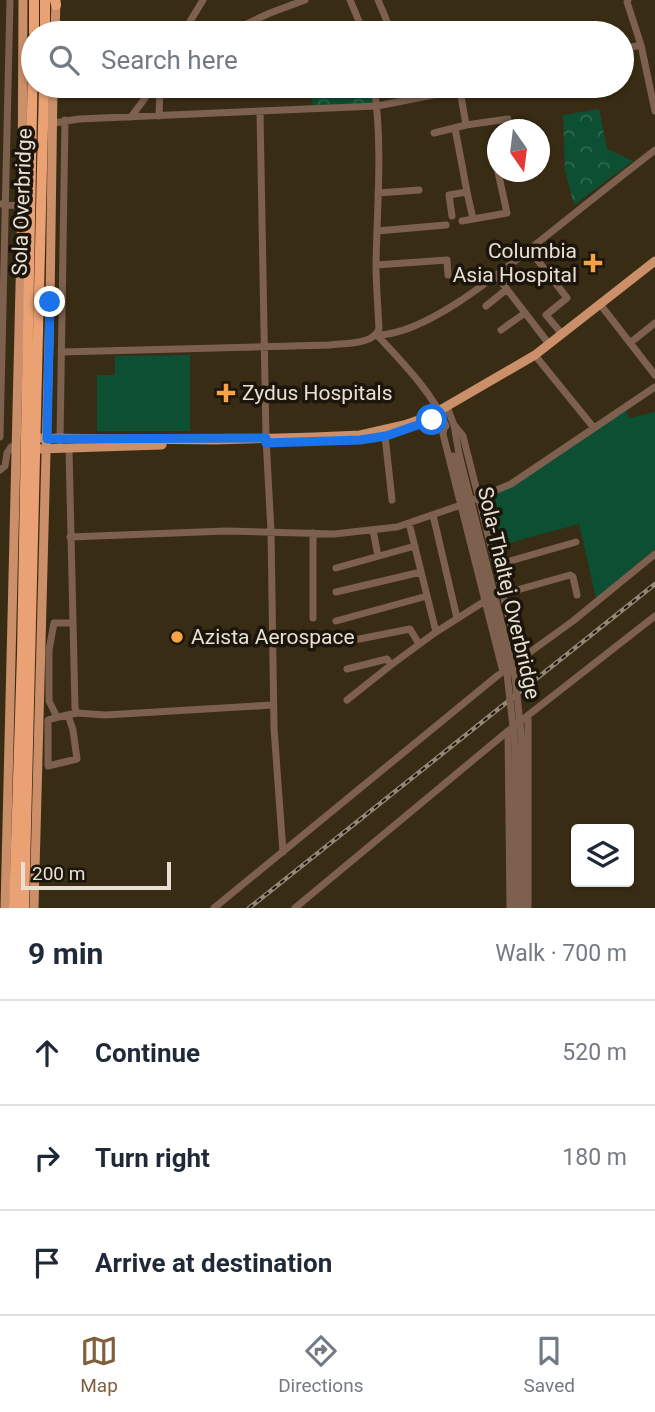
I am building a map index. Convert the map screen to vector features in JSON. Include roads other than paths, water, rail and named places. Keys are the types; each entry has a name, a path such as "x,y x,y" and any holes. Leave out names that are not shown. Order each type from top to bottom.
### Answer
{"highway":[{"path":"34,0 34,21"},
{"path":"48,21 53,1"},
{"name":"Sola Overbridge","path":"14,908 22,654 32,98"},
{"name":"Sola Overbridge","path":"24,908 44,98"}],"main road":[{"path":"23,0 23,21"},
{"path":"53,1 54,21"},
{"path":"5,908 22,98"},
{"path":"34,908 53,98"},
{"path":"16,446 45,450 360,435 446,416 549,344 655,261"},
{"path":"16,435 47,439 266,441 360,440 386,436 446,416 538,359 655,267"}],"street":[{"path":"190,21 203,0"},
{"path":"252,21 305,0"},
{"path":"350,0 359,21"},
{"path":"378,0 388,21"},
{"path":"628,0 633,21"},
{"path":"0,10 9,4"},
{"path":"0,437 9,4"},
{"path":"634,24 652,79 655,111"},
{"path":"634,47 641,45"},
{"path":"131,117 144,98"},
{"path":"159,116 160,98"},
{"path":"376,98 377,335"},
{"path":"54,123 65,120 377,106 418,98"},
{"path":"461,98 466,125"},
{"path":"260,112 274,705 283,852"},
{"path":"433,133 508,118"},
{"path":"65,120 60,438 64,449 71,537 72,714 77,759 48,766 48,720 57,717 72,714 105,715 274,705"},
{"path":"455,128 473,219"},
{"path":"61,352 330,345 397,332 459,302 655,150"},
{"path":"461,221 507,213 501,182"},
{"path":"378,193 419,190"},
{"path":"452,216 449,195 467,191"},
{"path":"3,202 21,204"},
{"path":"377,231 446,225"},
{"path":"529,249 568,298 547,314 562,334"},
{"path":"376,265 447,260 448,275"},
{"path":"496,275 549,344"},
{"path":"486,306 507,289"},
{"path":"603,308 655,375"},
{"path":"500,330 525,313"},
{"path":"630,343 655,323"},
{"path":"377,335 411,371 463,436 521,659"},
{"path":"538,359 594,429"},
{"path":"71,537 226,531 334,534 409,523 511,484 655,387"},
{"path":"446,416 456,455"},
{"path":"446,416 443,434 503,672"},
{"path":"0,432 16,435"},
{"path":"386,436 392,500"},
{"path":"0,470 5,466 10,447 16,446"},
{"name":"Sola-Thaltej Overbridge","path":"456,455 506,664 515,744 516,908"},
{"name":"Sola-Thaltej Overbridge","path":"456,455 515,677 522,742 526,908"},
{"path":"433,515 457,618"},
{"path":"409,523 436,632"},
{"path":"373,530 377,551"},
{"path":"313,533 313,618"},
{"path":"496,565 576,542"},
{"path":"336,568 415,546"},
{"path":"214,908 503,672 655,554"},
{"path":"336,592 421,572"},
{"path":"503,594 570,575 573,577 577,595"},
{"path":"336,621 427,596"},
{"path":"347,699 419,644 485,601"},
{"path":"295,908 508,731 655,616"},
{"path":"54,623 73,623"},
{"path":"39,690 54,623"},
{"path":"54,623 49,650 50,701 57,717"},
{"path":"339,643 410,629 419,644"},
{"path":"347,669 387,659 391,665"},
{"path":"526,908 528,716"},
{"path":"508,731 510,908"}],"railway":[{"path":"249,908 655,584"}],"place":[{"name":"Columbia Asia Hospital","path":"593,263"},
{"name":"Zydus Hospitals","path":"226,393"},
{"name":"Azista Aerospace","path":"177,637"}]}
